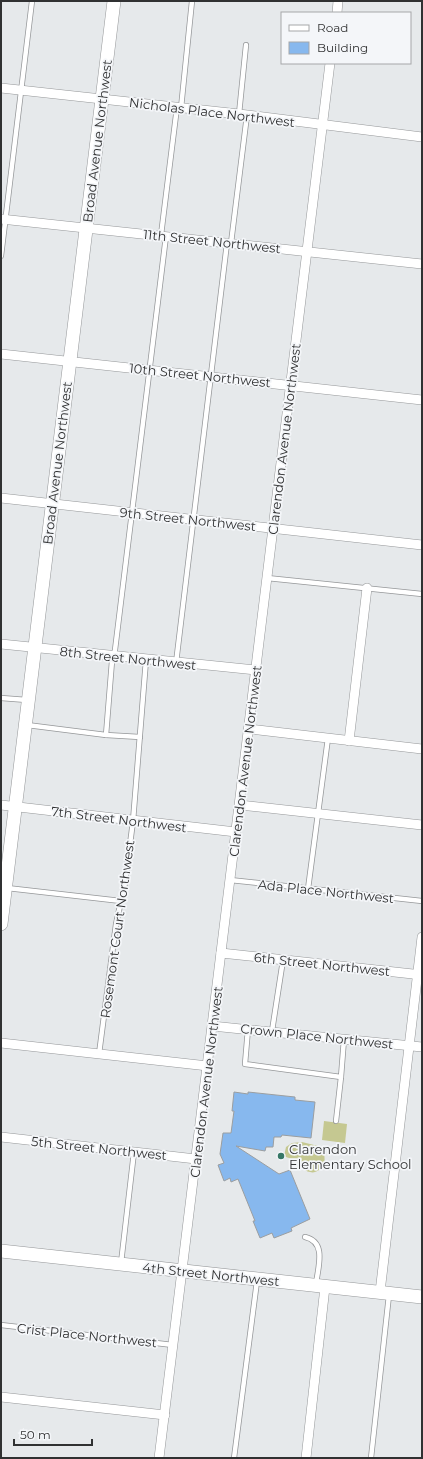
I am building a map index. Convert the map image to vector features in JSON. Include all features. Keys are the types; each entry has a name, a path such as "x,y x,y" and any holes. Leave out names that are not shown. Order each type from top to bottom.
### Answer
{"street":[{"name":"Broad Avenue Northwest","path":"1,924 3,887 15,807 35,648 114,1"},
{"path":"337,12 338,1"},
{"name":"Clarendon Avenue Northwest","path":"159,1458 330,64"},
{"name":"Nicholas Place Northwest","path":"1,88 422,137"},
{"name":"11th Street Northwest","path":"3,219 229,242 422,264"},
{"name":"10th Street Northwest","path":"1,354 422,400"},
{"name":"9th Street Northwest","path":"1,498 422,545"},
{"path":"349,741 368,588"},
{"name":"8th Street Northwest","path":"1,644 146,660 256,670"},
{"path":"249,729 422,749"},
{"name":"7th Street Northwest","path":"1,805 236,832"},
{"path":"240,805 422,825"},
{"path":"385,1293 408,1046 420,975 422,937"},
{"name":"6th Street Northwest","path":"222,953 420,975"},
{"name":"Crown Place Northwest","path":"212,1026 422,1047"},
{"path":"1,1043 208,1066"},
{"name":"5th Street Northwest","path":"1,1137 196,1159"},
{"name":"4th Street Northwest","path":"1,1251 422,1297"},
{"path":"306,1458 321,1286"},
{"path":"1,1397 165,1415"}],"lane":[{"path":"1,256 3,219 32,1"},
{"path":"106,735 112,661 115,650 133,513 163,235 192,1"},
{"path":"176,662 229,242 243,115 246,45"},
{"path":"267,578 422,594"},
{"name":"Rosemont Court Northwest","path":"99,1054 116,924 125,883 133,821 146,660"},
{"path":"1,698 28,700"},
{"path":"25,725 106,735 140,737"},
{"path":"308,889 328,738"},
{"name":"Ada Place Northwest","path":"230,880 422,901"},
{"path":"3,887 121,900"},
{"path":"272,1031 283,960"},
{"path":"248,1029 245,1064 341,1077"},
{"path":"336,1121 344,1039"},
{"path":"121,1264 134,1152"},
{"path":"305,1237 312,1238 318,1246 321,1286"},
{"path":"234,1458 257,1279"},
{"path":"371,1458 385,1293"},
{"name":"Crist Place Northwest","path":"1,1325 173,1345"}],"green space":[{"path":"324,1121 347,1124 345,1143 322,1140"},
{"path":"302,1142 322,1147 324,1163 322,1168 312,1172 306,1171 296,1162 284,1156 286,1147 292,1143"}],"building":[{"path":"234,1092 295,1097 295,1100 315,1102 311,1138 282,1135 281,1137 274,1137 273,1147 266,1147 265,1151 236,1146 279,1174 290,1170 310,1219 291,1228 292,1231 274,1238 272,1233 260,1238 253,1221 255,1221 238,1179 231,1182 230,1178 224,1181 218,1165 224,1163 220,1154 223,1133 231,1133 234,1111 232,1111"}],"place":[{"name":"Clarendon Elementary School","path":"281,1156"}]}
